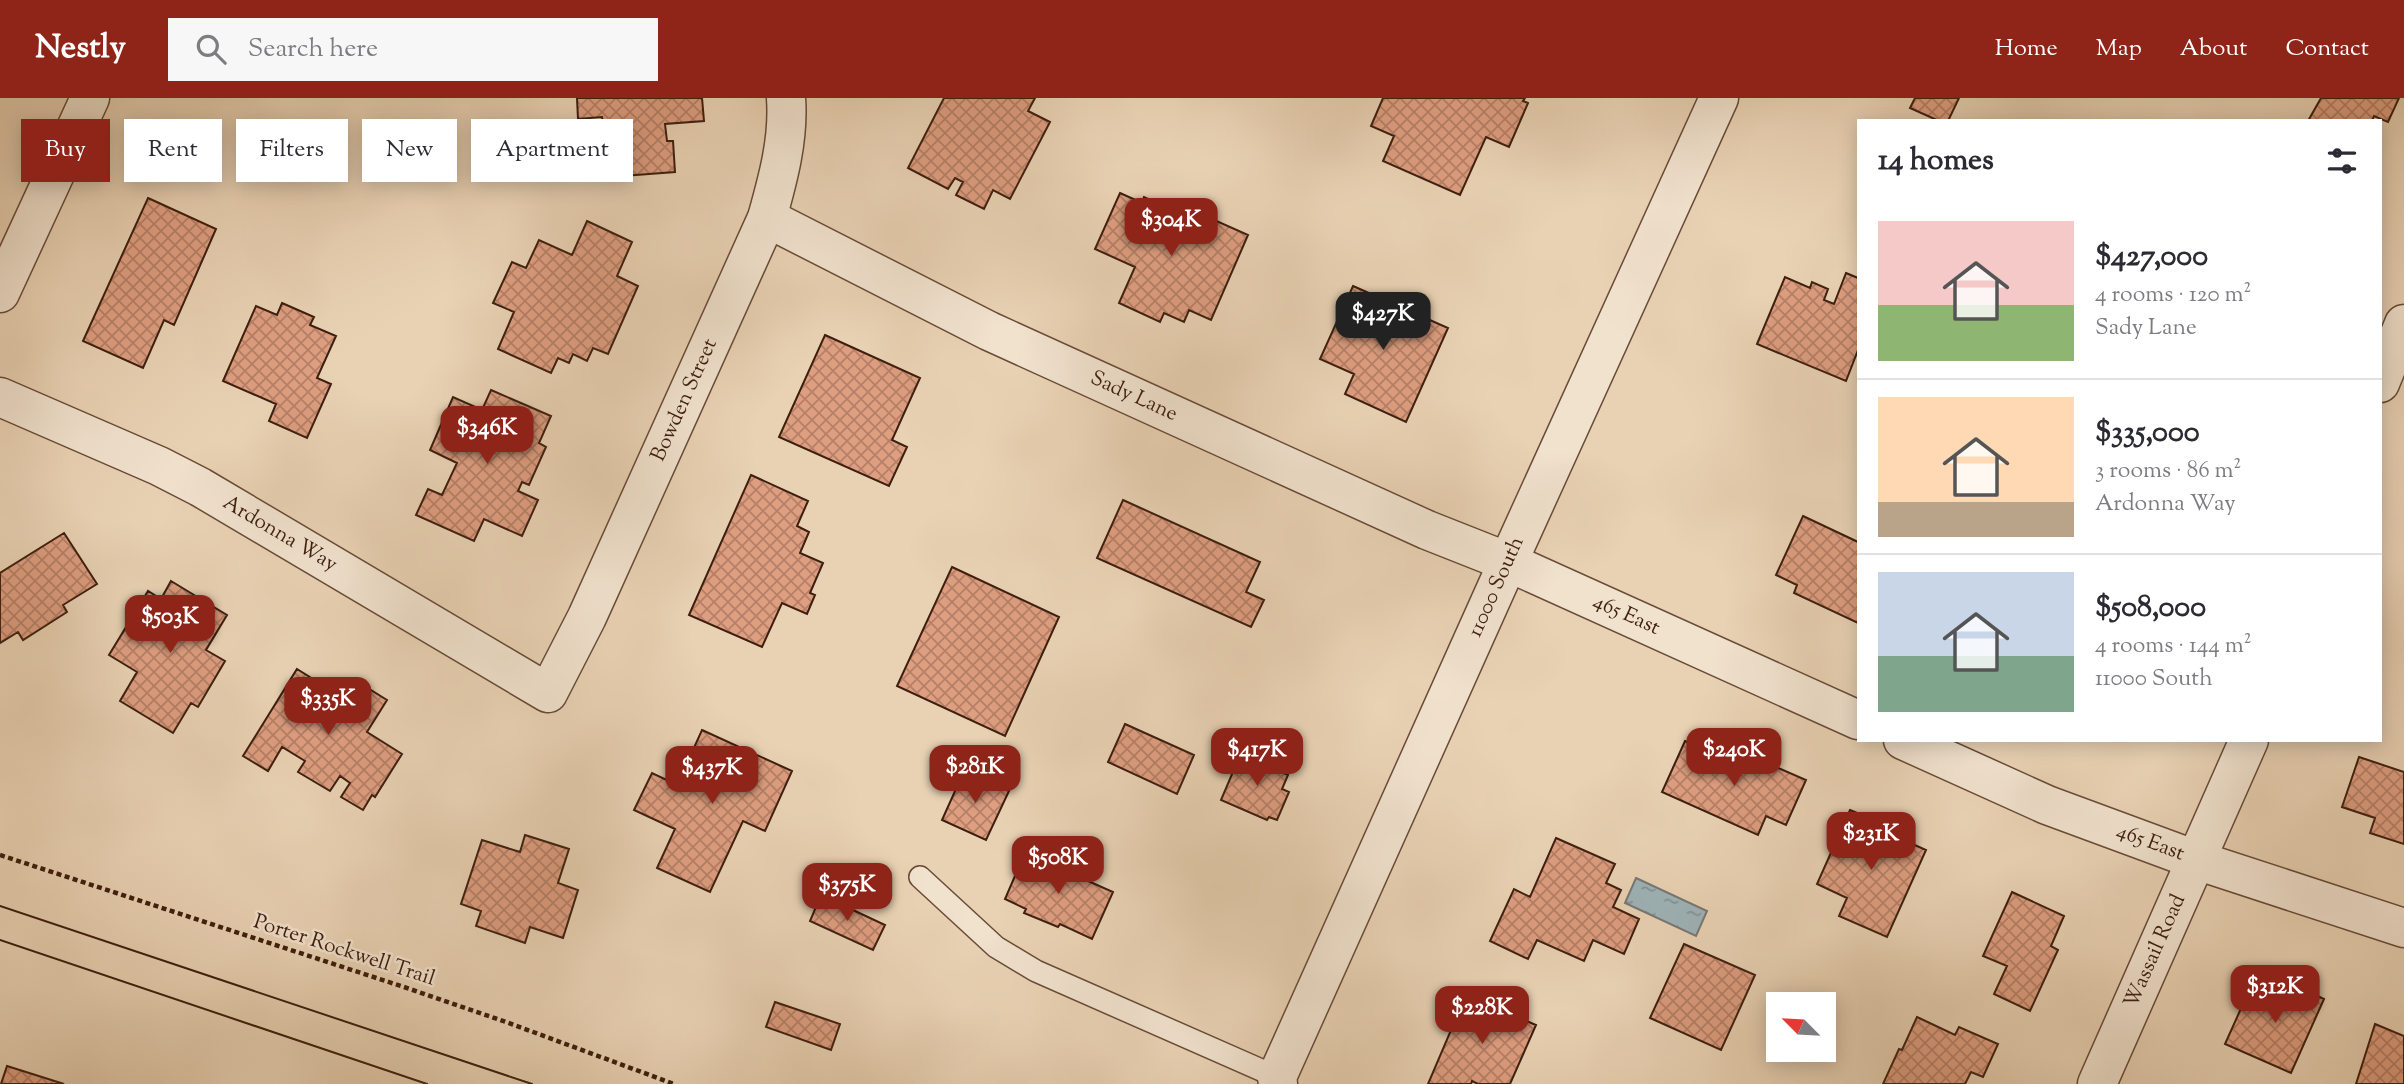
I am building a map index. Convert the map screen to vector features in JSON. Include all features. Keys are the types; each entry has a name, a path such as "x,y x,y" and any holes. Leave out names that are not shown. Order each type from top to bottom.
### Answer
{"street":[{"path":"0,293 90,98"},
{"name":"Bowden Street","path":"548,693 587,617 767,218 781,164 786,98"},
{"name":"11000 South","path":"1274,1082 1719,98"},
{"name":"Sady Lane","path":"767,218 989,331 1427,530 1508,562"},
{"path":"2382,378 2404,324"},
{"name":"Ardonna Way","path":"0,397 159,466 200,487 548,693"},
{"name":"465 East","path":"1508,562 1857,720"},
{"name":"465 East","path":"1907,742 2047,805 2196,860 2404,928"},
{"name":"Wassail Road","path":"2097,1084 2248,742"}],"lane":[{"path":"920,877 996,947 1036,971 1274,1082"}],"path":[{"name":"Porter Rockwell Trail","path":"0,855 404,986 674,1084"}],"water":[{"path":"1636,878 1707,911 1696,936 1625,903"}],"building":[{"path":"577,98 702,98 704,121 665,124 667,141 673,141 675,172 633,175 633,119 578,119"},
{"path":"944,98 1035,98 1028,111 1050,122 1010,199 993,190 984,209 956,195 963,182 955,178 948,189 908,168"},
{"path":"1383,98 1525,98 1523,101 1528,103 1509,147 1486,137 1460,195 1383,161 1394,136 1371,126"},
{"path":"1915,98 1959,98 1949,119 1935,119 1910,108"},
{"path":"2321,98 2399,98 2388,122 2374,116 2373,119 2309,119"},
{"path":"1120,193 1142,203 1144,197 1198,221 1201,214 1248,235 1211,320 1189,310 1184,322 1164,313 1160,322 1119,303 1135,267 1095,249"},
{"path":"148,198 216,229 174,325 164,320 143,368 83,341"},
{"path":"587,221 632,242 617,276 638,286 608,354 593,348 587,361 573,354 569,363 558,358 551,373 498,349 514,312 493,303 512,262 526,268 539,240 572,255"},
{"path":"1846,273 1857,278 1857,353 1846,381 1757,344 1785,277 1810,288 1812,282 1828,289 1824,300 1834,304"},
{"path":"1353,286 1448,328 1406,422 1345,394 1354,374 1320,359"},
{"path":"282,303 314,317 310,325 336,336 317,378 331,384 307,438 269,421 276,404 223,381 256,306 277,315"},
{"path":"825,335 920,378 892,440 907,447 889,486 779,437"},
{"path":"491,390 551,416 539,443 546,447 529,485 522,482 518,491 538,500 522,536 484,519 474,541 416,515 428,489 442,495 457,463 430,450 453,397 482,410"},
{"path":"751,475 808,501 797,526 809,532 800,553 823,563 810,593 815,595 807,614 782,603 762,647 689,615"},
{"path":"1123,500 1260,562 1246,592 1264,600 1251,627 1097,558"},
{"path":"1803,516 1857,542 1857,623 1794,593 1797,585 1776,575"},
{"path":"64,533 97,584 63,605 67,612 23,640 18,632 0,643 0,573"},
{"path":"952,567 1059,617 1005,736 897,686"},
{"path":"171,581 227,615 206,650 225,661 198,707 191,703 173,733 120,701 137,672 109,655 148,591 161,599"},
{"path":"297,669 342,697 353,679 387,700 367,732 402,754 375,797 372,795 363,810 341,797 350,783 340,776 330,791 298,772 305,761 282,747 268,771 243,756"},
{"path":"1125,724 1194,755 1177,794 1108,762"},
{"path":"702,730 792,771 765,831 743,821 710,892 657,868 675,829 634,810 652,773 688,790 694,777 683,772"},
{"path":"1685,741 1748,769 1753,757 1806,780 1786,825 1766,816 1758,835 1662,792"},
{"path":"1241,753 1288,775 1282,789 1289,792 1277,820 1269,817 1267,820 1221,800"},
{"path":"2359,757 2404,772 2404,844 2370,833 2375,818 2342,807"},
{"path":"964,771 1009,791 986,840 942,820"},
{"path":"1850,810 1902,832 1899,838 1926,850 1887,937 1839,916 1847,898 1817,884"},
{"path":"525,835 569,849 558,883 578,890 563,938 530,927 525,943 476,926 481,911 461,904 482,840 520,852"},
{"path":"1556,838 1615,864 1606,883 1621,890 1613,907 1639,919 1624,954 1593,940 1584,961 1537,940 1528,959 1490,941 1514,889 1530,897"},
{"path":"1025,853 1113,892 1092,939 1060,924 1058,927 1024,913 1026,909 1005,899"},
{"path":"2012,892 2064,916 2051,946 2058,950 2030,1011 1994,994 2007,966 1983,956"},
{"path":"821,895 885,925 873,950 810,921"},
{"path":"1684,944 1755,975 1721,1050 1650,1018"},
{"path":"2285,981 2324,999 2291,1073 2225,1044 2252,984 2278,996"},
{"path":"1466,995 1536,1025 1510,1084 1478,1084 1472,1081 1471,1084 1428,1084"},
{"path":"775,1002 840,1024 831,1050 766,1027"},
{"path":"1917,1017 1955,1035 1959,1027 1998,1044 1983,1077 1971,1072 1965,1084 1883,1084"},
{"path":"2375,1024 2404,1036 2404,1084 2356,1084"},
{"path":"7,1066 64,1084 1,1084"}],"tram line":[{"path":"0,906 532,1084"},
{"path":"0,940 427,1084"}]}
